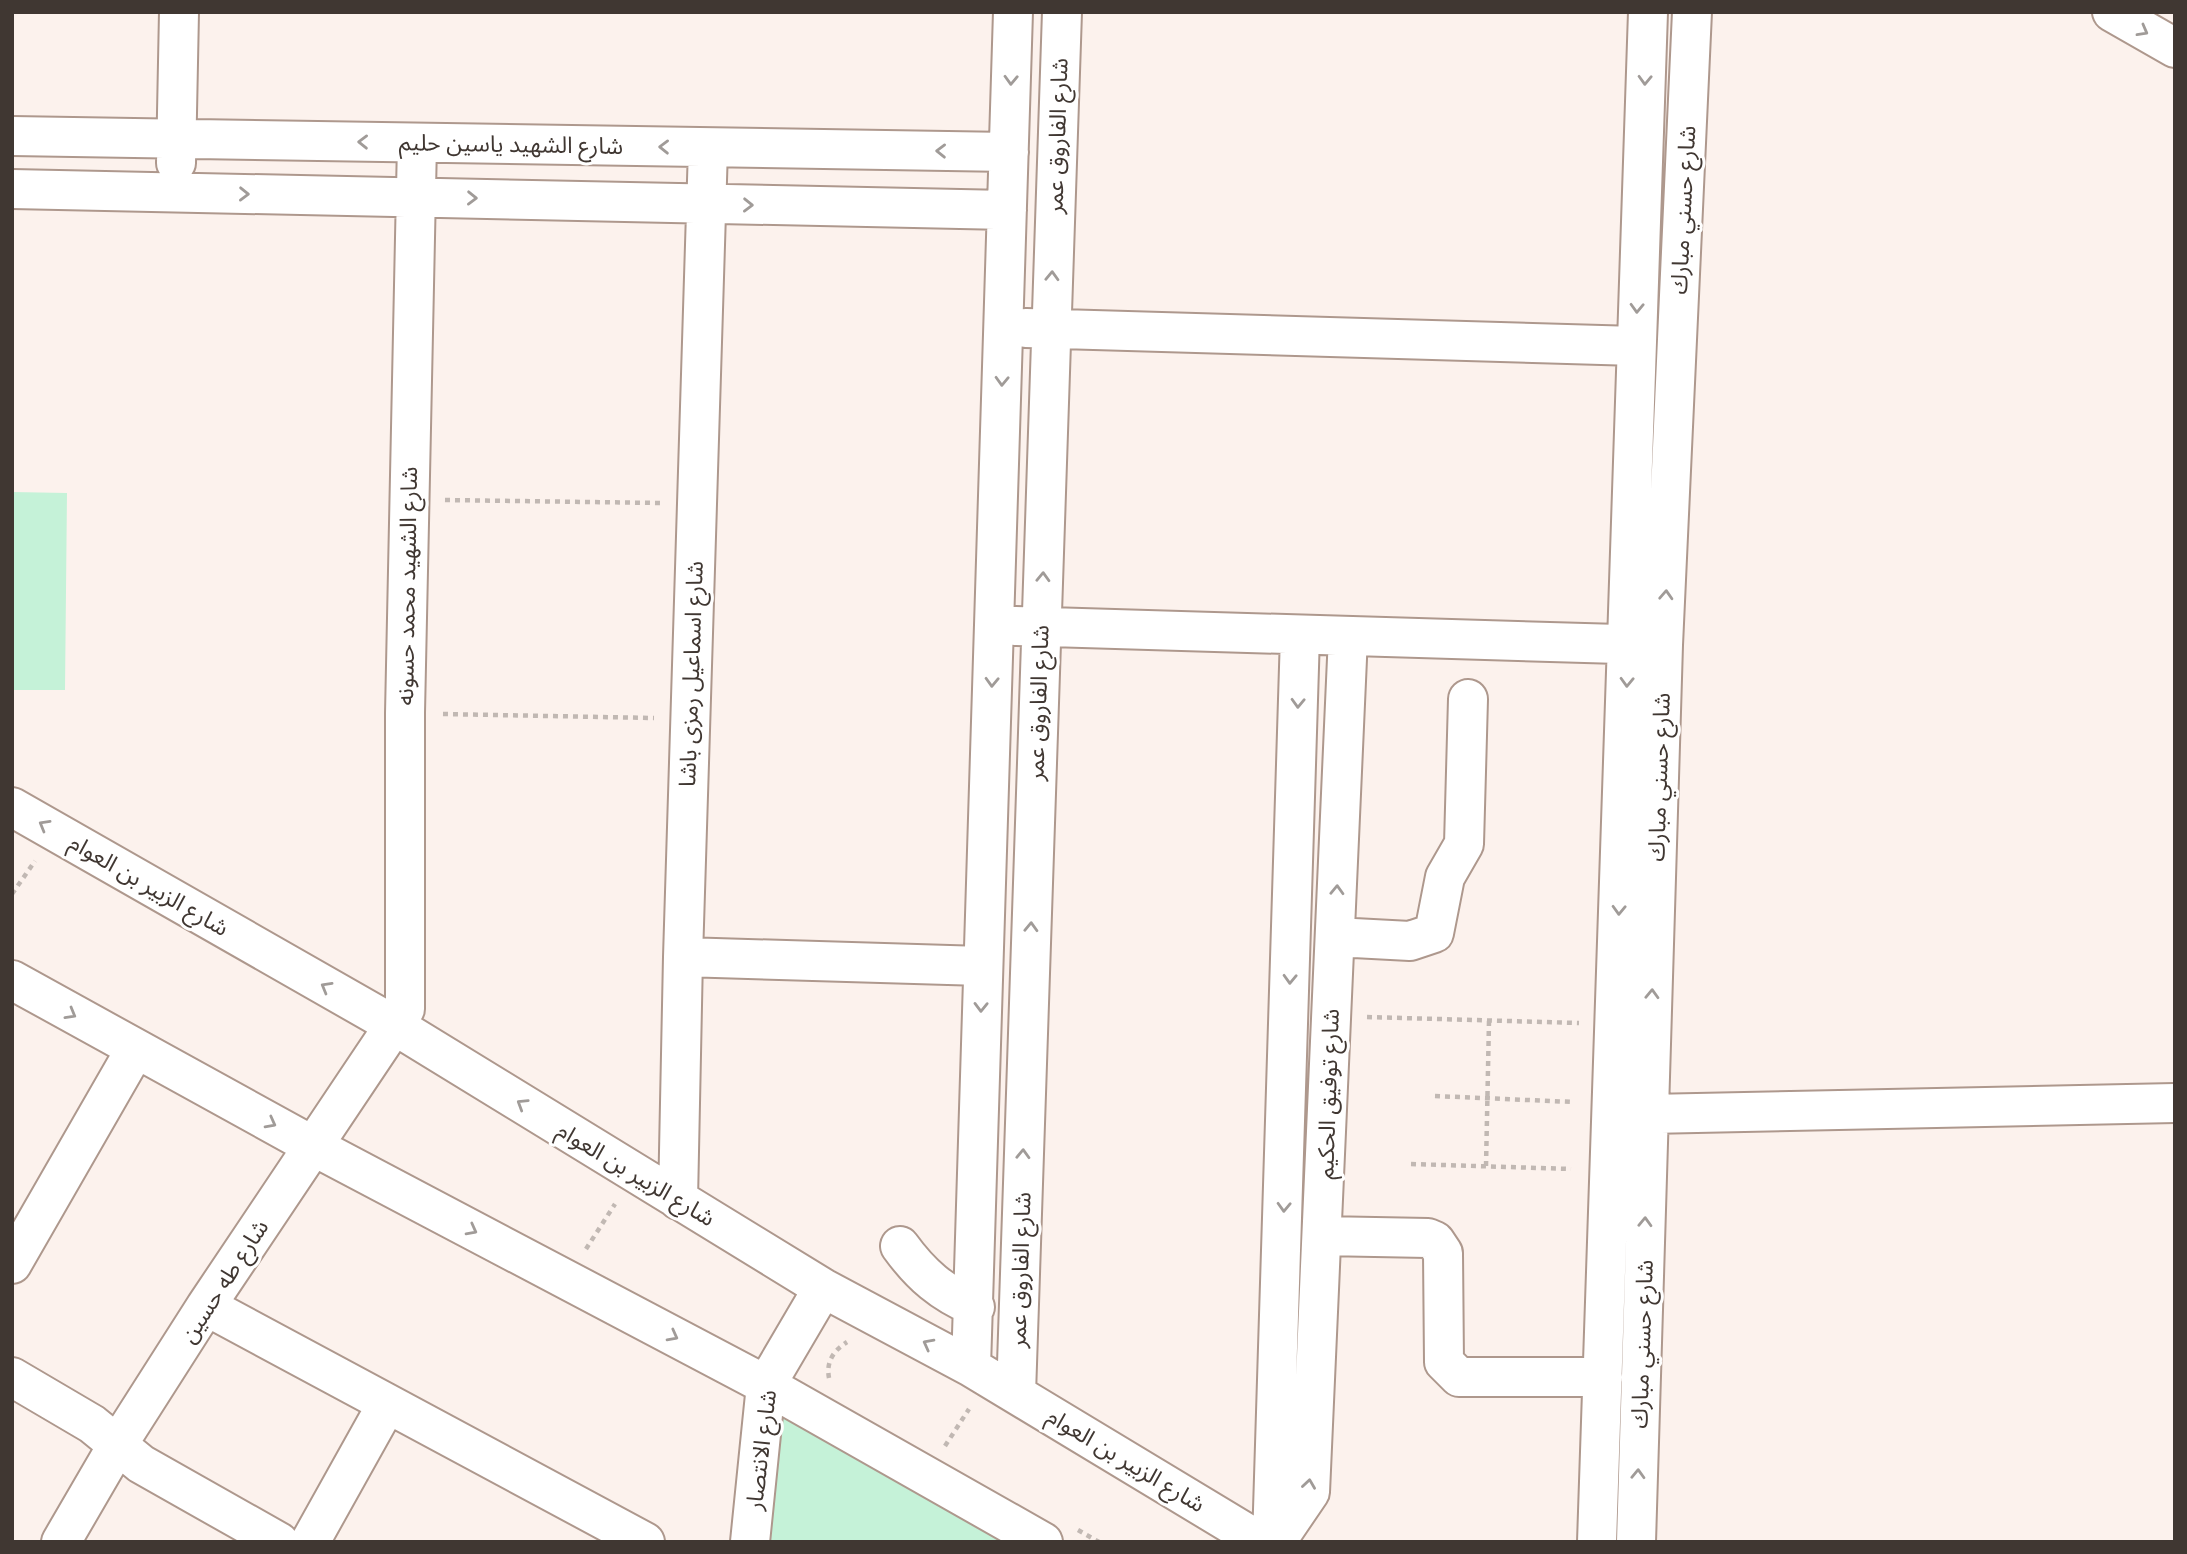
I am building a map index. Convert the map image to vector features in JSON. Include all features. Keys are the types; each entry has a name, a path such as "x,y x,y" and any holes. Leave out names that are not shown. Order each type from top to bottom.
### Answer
{"street":[{"path":"176,193 179,12"},
{"name":"شارع الفاروق عمر","path":"992,1380 964,1303 982,966 1013,12"},
{"name":"شارع الفاروق عمر","path":"992,1380 1041,627 1062,12"},
{"name":"شارع حسني مبارك","path":"1636,1542 1649,1114 1646,645 1636,346 1648,12"},
{"name":"شارع حسني مبارك","path":"1597,1542 1615,1024 1646,645 1692,12"},
{"path":"2112,12 2175,48"},
{"name":"شارع الشهيد ياسين حليم","path":"12,136 1009,152"},
{"name":"شارع الشهيد محمد حسونه","path":"394,1025 405,1009 405,713 417,143"},
{"name":"شارع اسماعيل رمزى باشا","path":"678,1200 708,148"},
{"path":"12,189 1007,210"},
{"path":"1003,328 1636,346"},
{"path":"994,626 1646,645"},
{"name":"شارع توفيق الحكيم","path":"1274,1542 1300,635"},
{"name":"شارع توفيق الحكيم","path":"1274,1542 1310,1492 1348,636"},
{"path":"1292,927 1410,941 1434,933 1445,877 1464,844 1468,699"},
{"name":"شارع الزبير بن العوام","path":"12,807 394,1025 824,1288 992,1380 1261,1542"},
{"path":"683,957 982,966"},
{"path":"12,979 135,1050 766,1385 926,1476 1059,1535"},
{"name":"شارع طه حسين","path":"61,1542 118,1444 206,1306 394,1025"},
{"path":"959,1043 964,1303"},
{"path":"12,1264 135,1050"},
{"path":"1649,1114 2175,1103"},
{"path":"1283,1255 1322,1247 1428,1238 1441,1246 1443,1253 1444,1362 1459,1377 1603,1377"},
{"path":"900,1246 915,1266 964,1303"},
{"name":"شارع الانتصار","path":"750,1542 766,1385 824,1288"},
{"path":"206,1306 645,1542"},
{"path":"12,1377 92,1424 141,1465 279,1542"},
{"path":"310,1542 387,1404"}],"path":[{"path":"409,500 696,504"},
{"path":"405,713 690,718"},
{"path":"1331,1016 1615,1024"},
{"path":"1486,1166 1489,1021"},
{"path":"1435,1096 1612,1104"},
{"path":"1411,1164 1610,1170"},
{"path":"566,1279 635,1174"},
{"path":"830,1385 830,1360 836,1350 858,1338"},
{"path":"926,1476 992,1380"},
{"path":"1059,1535 1099,1542"}],"green space":[{"path":"12,492 67,493 65,690 12,690"},
{"path":"771,1395 1029,1542 757,1542"}]}
